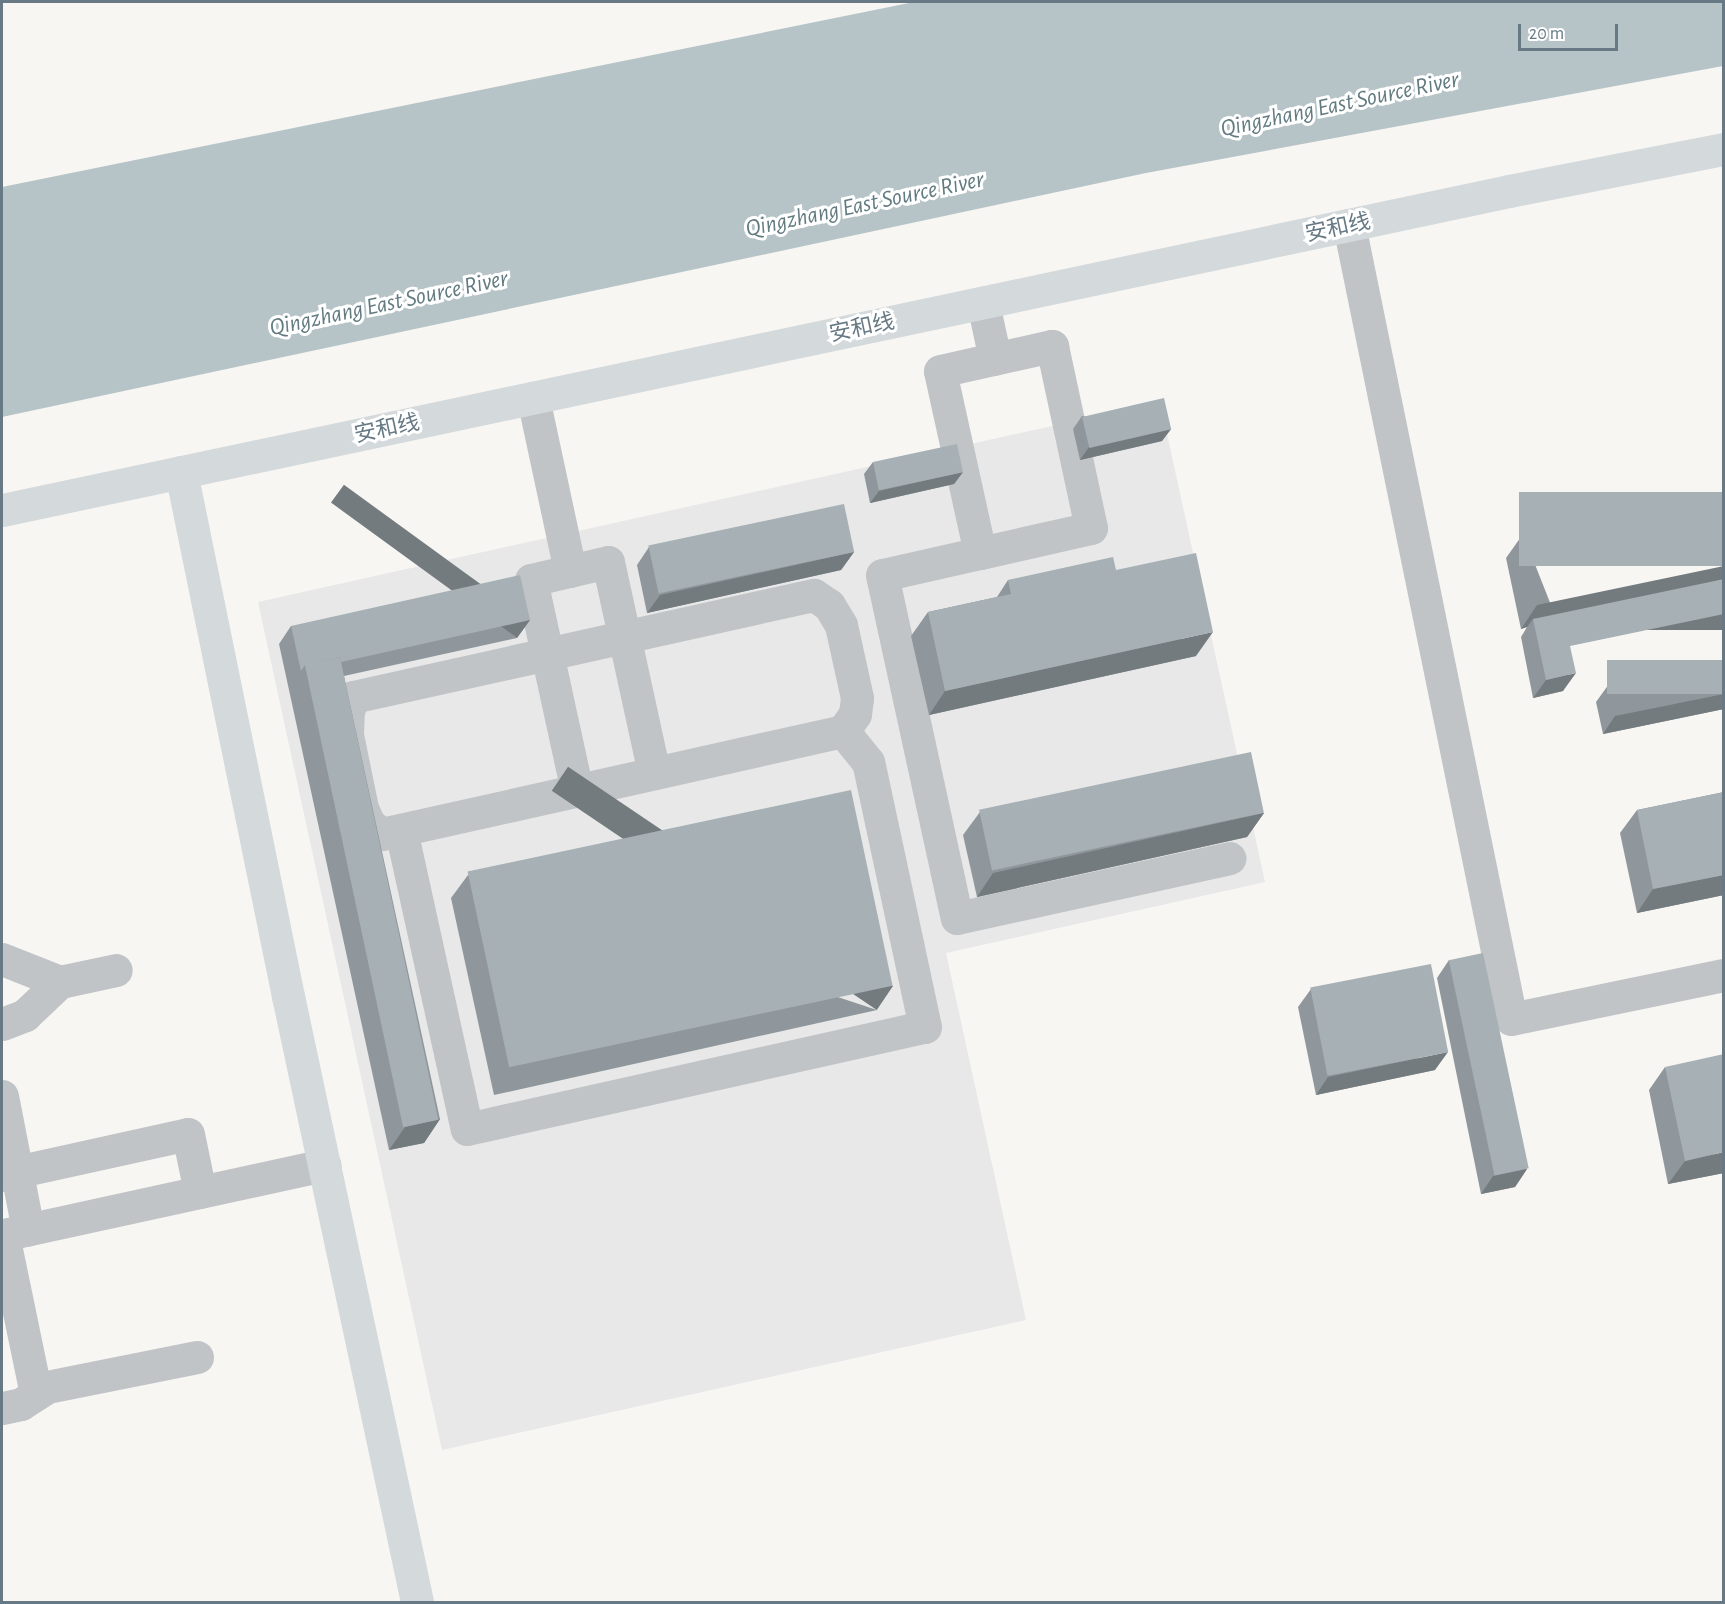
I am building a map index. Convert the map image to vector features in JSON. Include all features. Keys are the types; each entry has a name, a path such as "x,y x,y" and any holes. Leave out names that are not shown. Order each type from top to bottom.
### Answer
{"main road":[{"name":"安和线","path":"2,510 1349,225 1724,149"},
{"path":"181,472 417,1602"}],"lane":[{"path":"1349,225 1511,1019 1724,975"},
{"path":"983,303 995,359"},
{"path":"980,553 940,371 1052,346 1091,528 980,553 882,575 957,918 1228,858"},
{"path":"533,398 570,571"},
{"path":"577,791 531,580 608,562 654,773"},
{"path":"814,595 829,605 841,625 857,698 855,714 843,731 382,834 369,824 362,808 347,735 348,711 353,697 547,654 814,595"},
{"path":"401,830 466,1129 925,1027 868,762 843,731"},
{"path":"2,959 60,982"},
{"path":"2,1024 25,1015 60,982 116,970"},
{"path":"2,1096 9,1173 28,1230"},
{"path":"9,1173 188,1134 200,1192"},
{"path":"36,1394 5,1263 3,1236 324,1165"},
{"path":"2,1408 21,1404 47,1387 197,1357"}],"shaded area":[{"path":"1160,402 1265,882 946,953 1026,1320 442,1450 258,602"}],"water":[{"name":"Qingzhang East Source River","path":"914,2 1723,2 1723,66 1146,173 2,417 2,187"}],"building":[{"path":"1164,398 1171,429 1089,448 1082,417"},
{"path":"957,444 963,472 879,490 873,462"},
{"path":"1519,492 1724,492 1724,566 1519,566"},
{"path":"844,504 854,552 659,594 648,546"},
{"path":"1196,553 1213,632 945,691 928,612 1011,594 1008,580 1113,557 1116,570"},
{"path":"520,575 530,620 341,662 340,657 305,665 301,671 291,626"},
{"path":"1724,579 1724,614 1570,646 1576,673 1546,680 1533,619"},
{"path":"340,657 438,1120 403,1127 305,664"},
{"path":"1607,660 1724,660 1724,694 1607,694"},
{"path":"1251,752 1264,813 992,870 979,810"},
{"path":"851,790 893,986 509,1067 468,872"},
{"path":"1724,792 1724,875 1653,889 1637,810"},
{"path":"1483,953 1529,1168 1495,1175 1449,960"},
{"path":"1431,964 1448,1052 1327,1076 1310,987"},
{"path":"1724,1054 1724,1152 1685,1161 1665,1067"}]}
